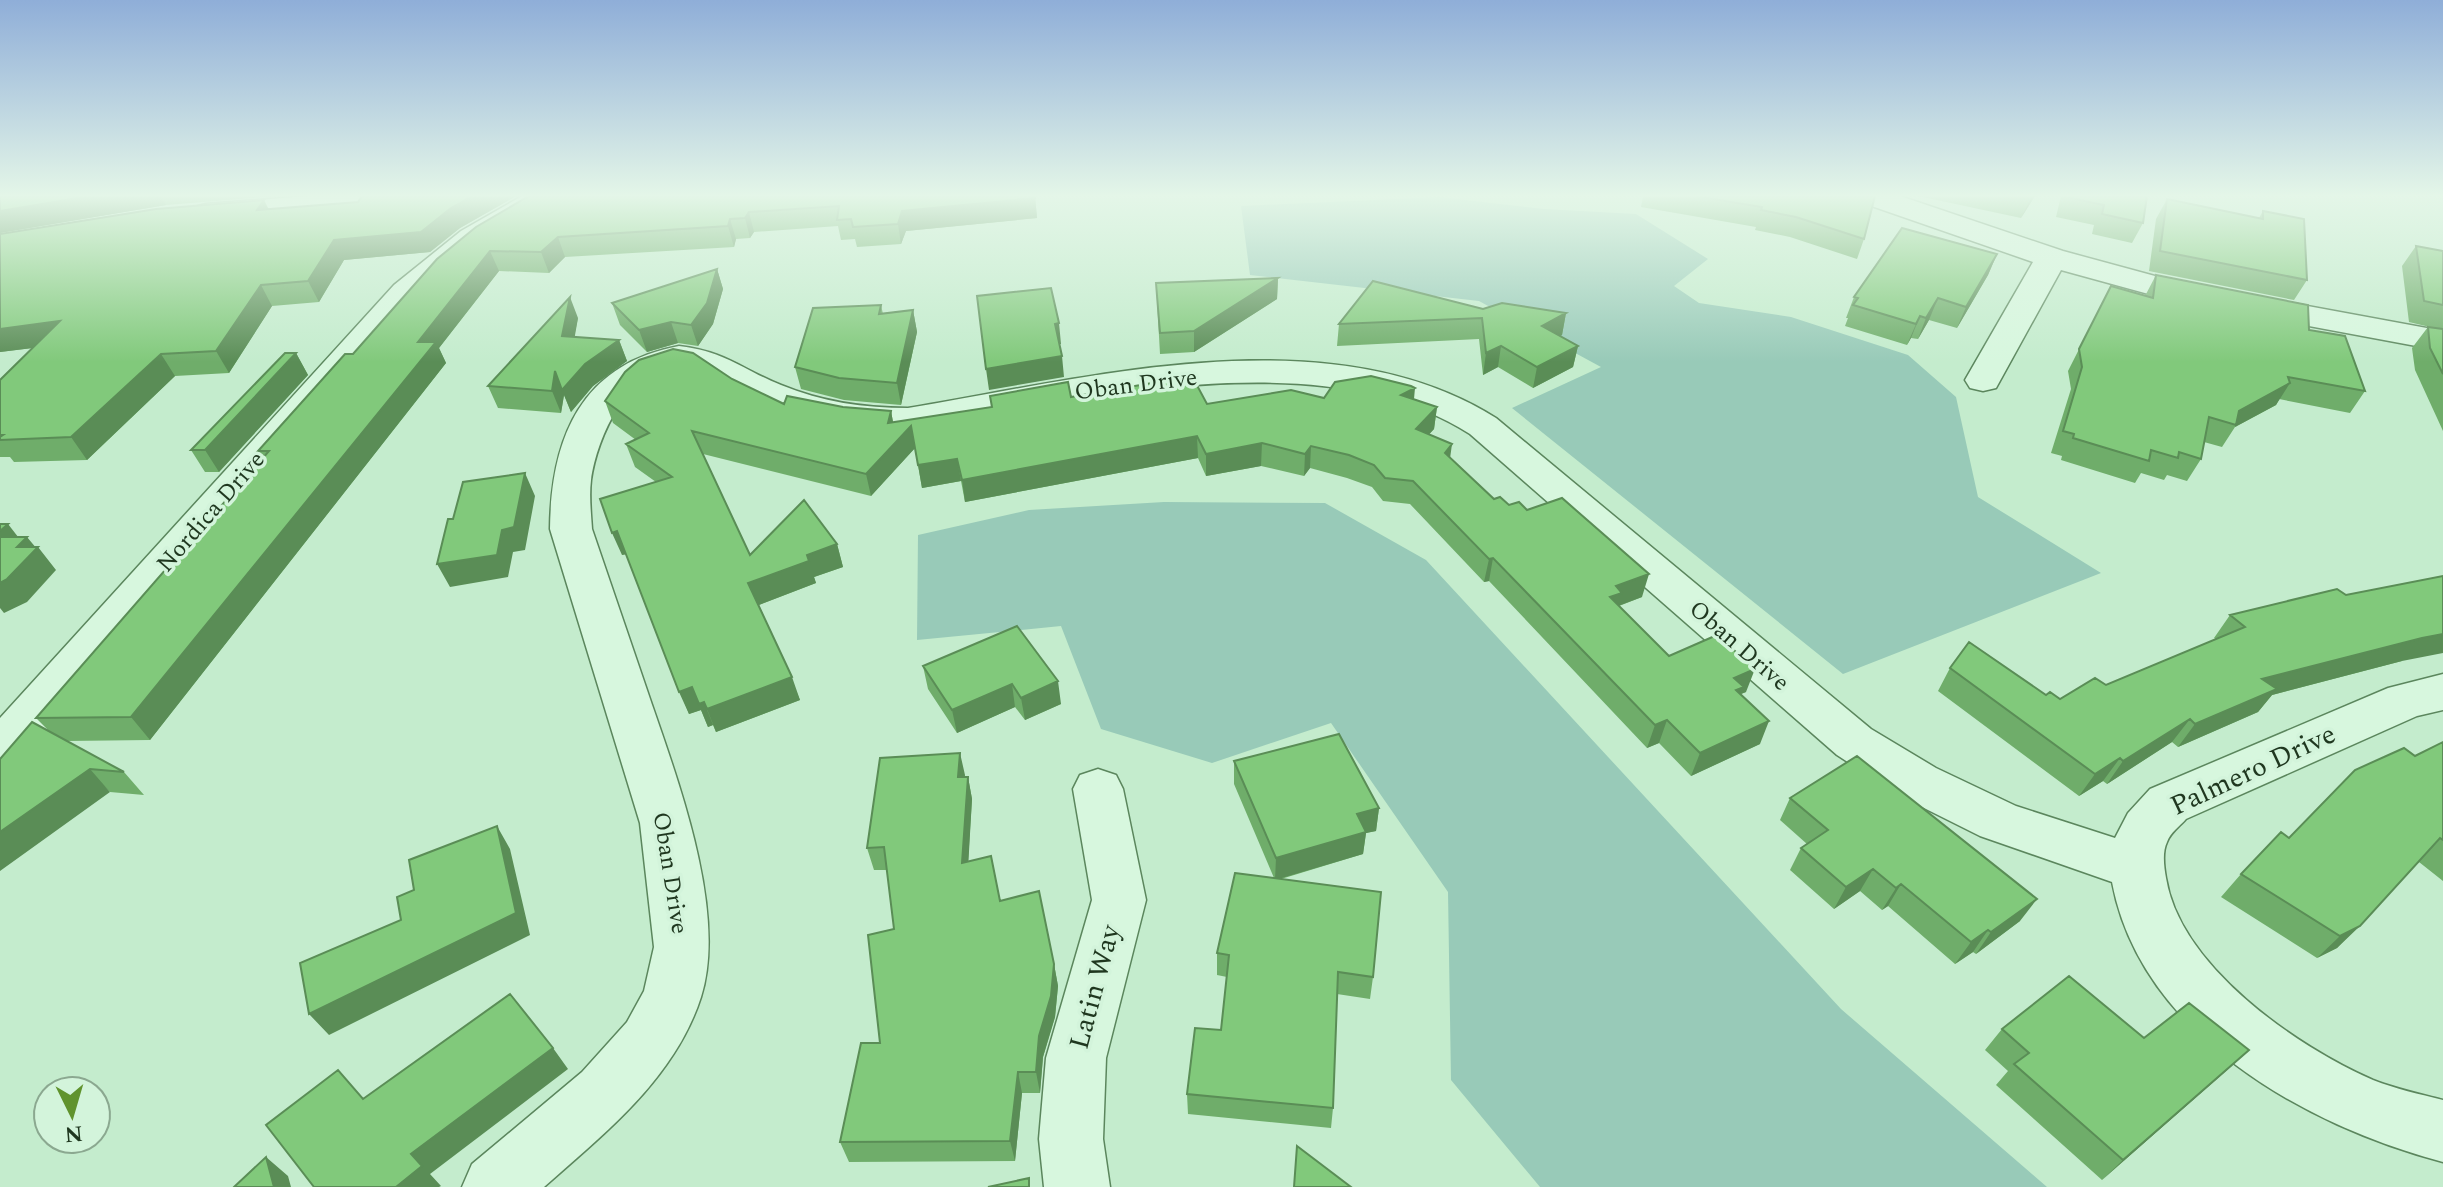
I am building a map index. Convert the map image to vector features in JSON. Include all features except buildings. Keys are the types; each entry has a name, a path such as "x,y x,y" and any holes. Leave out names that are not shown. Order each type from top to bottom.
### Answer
{"street":[{"name":"Nordica Drive","path":"0,751 406,292 456,251"},
{"path":"2033,251 2246,307 2443,341"},
{"path":"1983,380 2052,258"},
{"name":"Oban Drive","path":"495,1187 604,1093 648,1042 672,997 682,947 666,823 571,529 571,481 581,444 599,408 621,379 658,360 688,357 707,360 777,397 826,411 881,420 908,419 1154,380 1199,376 1338,376 1418,393 1483,426 1854,742 1918,782 1998,821 2137,868"},
{"name":"Palmero Drive","path":"2443,692 2405,701 2168,804 2144,832 2137,868 2149,918 2178,967 2224,1017 2281,1061 2350,1101 2424,1128 2443,1131"},
{"name":"Latin Way","path":"1077,1187 1071,1139 1076,1058 1119,900 1098,789"}],"green space":[{"path":"1247,251 1696,251 1708,259 1674,286 1699,303 1791,317 1908,355 1956,397 1978,497 2101,573 1843,674 1512,408 1601,367 1479,301 1250,275"},
{"path":"1164,502 1325,503 1426,560 1841,1009 2047,1187 1540,1187 1451,1080 1448,892 1331,723 1212,763 1101,729 1061,626 917,640 918,535 1029,510"}]}
